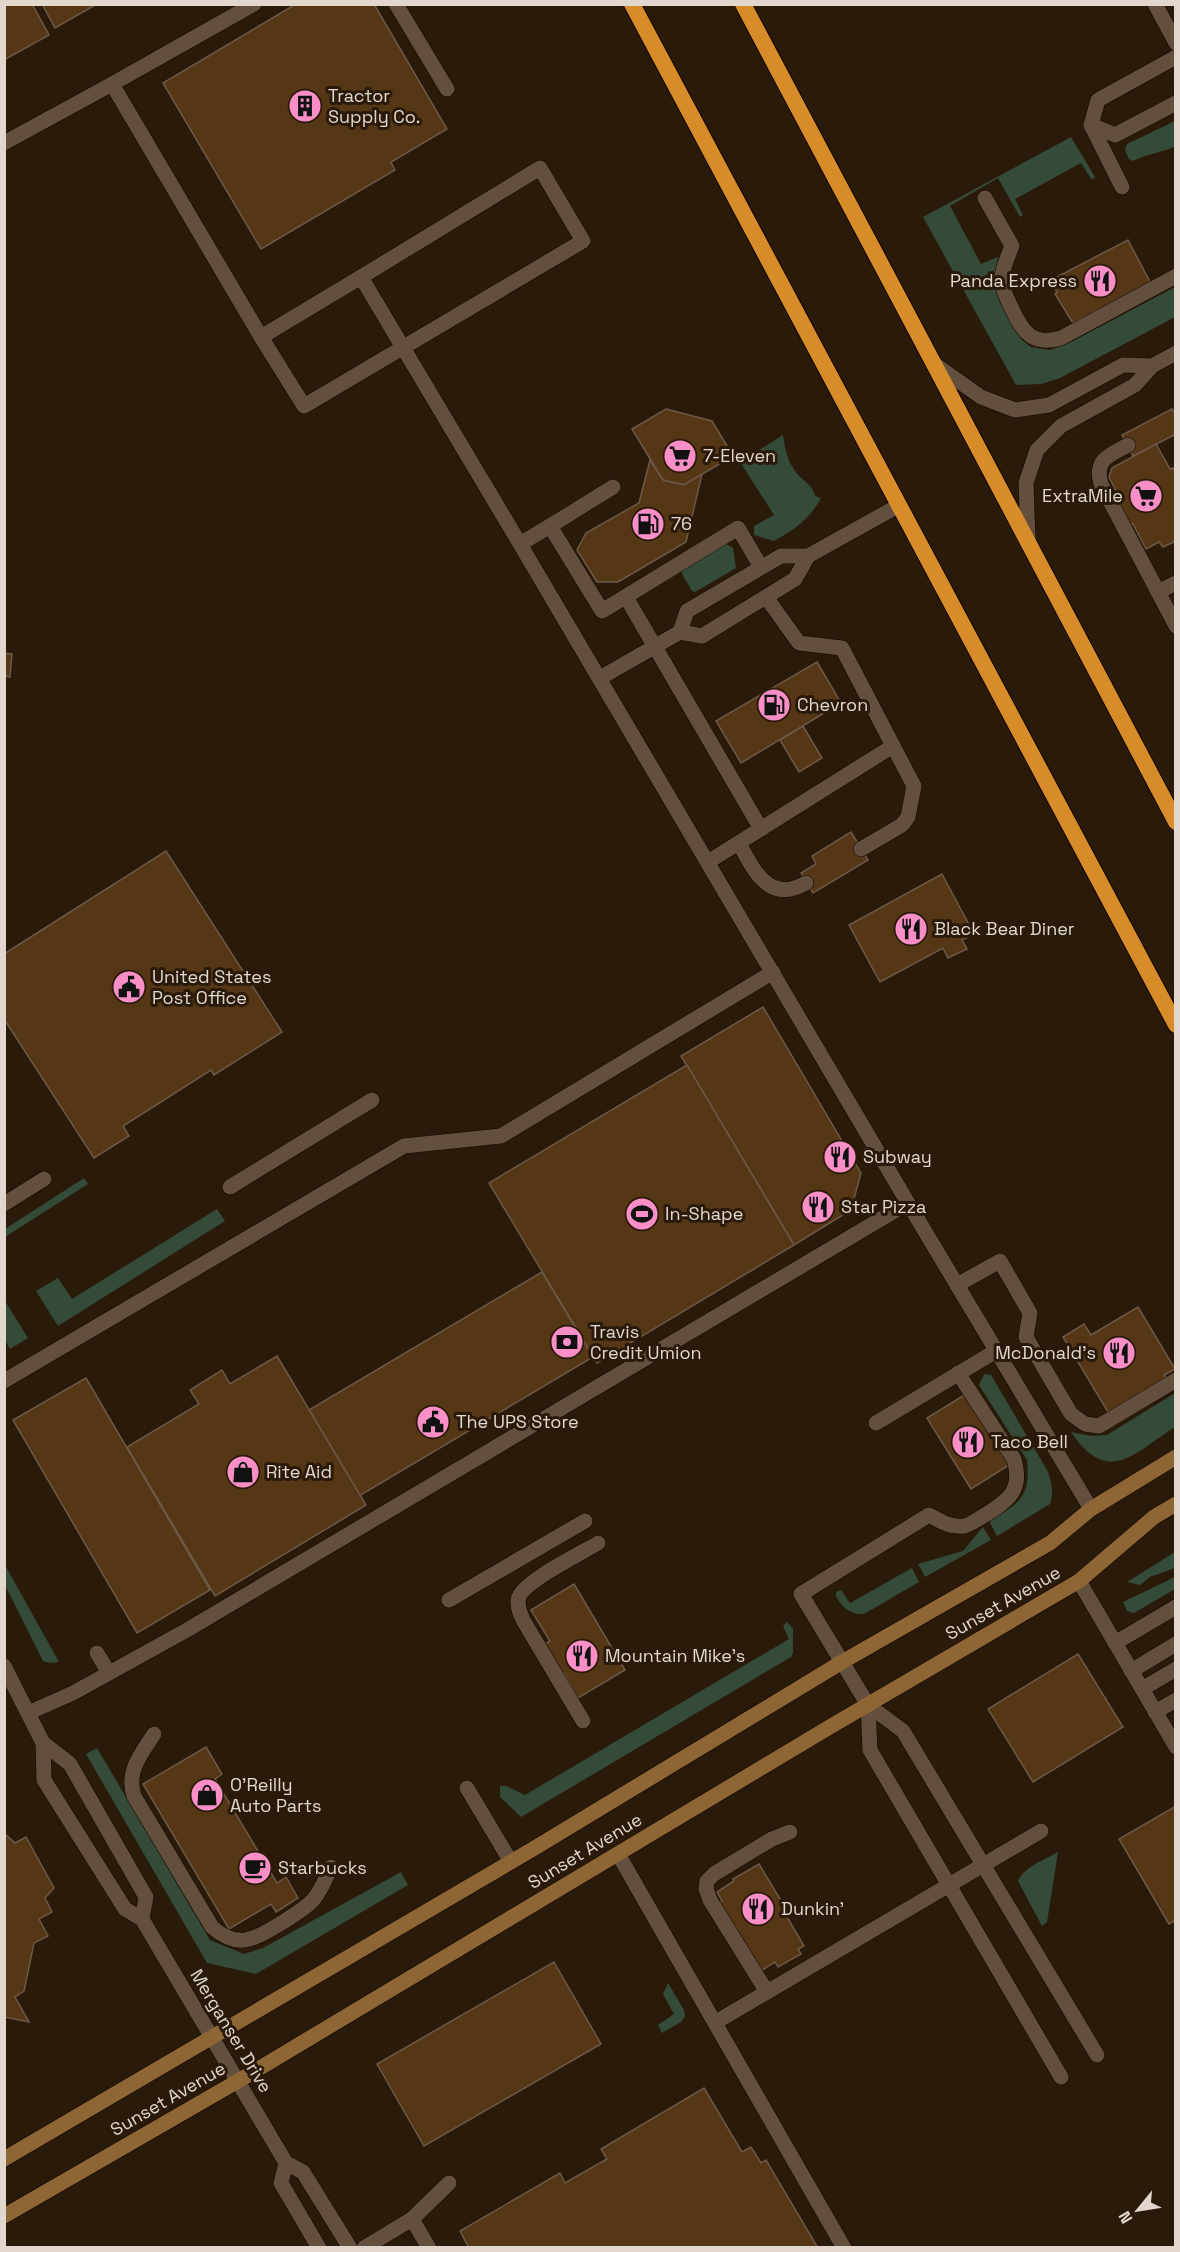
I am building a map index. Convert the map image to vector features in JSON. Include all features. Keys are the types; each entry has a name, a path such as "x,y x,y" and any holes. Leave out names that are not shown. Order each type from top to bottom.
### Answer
{"highway":[{"path":"632,4 1176,1024"},
{"path":"743,4 1176,822"}],"main road":[{"name":"Sunset Avenue","path":"4,2159 511,1862 842,1662 1050,1543 1091,1509 1176,1457"},
{"name":"Sunset Avenue","path":"4,2216 238,2081 1080,1581 1154,1517 1176,1504"}],"street":[{"path":"4,143 254,4"},
{"path":"396,4 447,89"},
{"path":"1155,4 1176,43"},
{"path":"1122,187 1091,125 1098,100 1176,57"},
{"path":"112,84 261,337 304,406 583,241 540,168 261,337"},
{"path":"1091,125 1115,135 1176,103"},
{"path":"986,198 1012,246 1004,266 1002,280 1004,291 1018,322 1026,333 1038,340 1051,341 1061,338 1176,276"},
{"path":"362,277 1091,1509"},
{"path":"1028,539 1026,483 1037,450 1061,426 1135,385 1152,366 1176,354"},
{"path":"932,363 981,397 1015,410 1049,405 1123,365 1152,366"},
{"path":"1128,445 1104,459 1099,466 1101,484 1176,626"},
{"path":"520,544 613,487"},
{"path":"680,632 687,611 761,567 782,555 808,556 898,506"},
{"path":"550,526 602,611 738,528 761,567"},
{"path":"600,678 680,632 702,636 795,579 808,556"},
{"path":"1158,592 1176,583"},
{"path":"626,597 761,829"},
{"path":"766,597 799,644 842,648 914,786 908,817 902,825 861,849"},
{"path":"708,862 893,746"},
{"path":"739,843 754,871 765,883 778,889 790,890 806,882"},
{"path":"7,1374 404,1146 501,1136 773,972"},
{"path":"230,1187 372,1100"},
{"path":"4,1204 44,1179"},
{"path":"28,1713 73,1693 187,1630 908,1203"},
{"path":"957,1285 1000,1261 1030,1313 1026,1337 1071,1414 1085,1424 1099,1426 1176,1380"},
{"path":"876,1423 996,1351"},
{"path":"958,1373 1014,1459 1017,1482 1005,1503 967,1526 945,1524 929,1515 801,1594 868,1705 903,1731 1097,2055"},
{"path":"449,1600 585,1521"},
{"path":"582,1721 524,1620 518,1605 519,1595 530,1583 598,1544"},
{"path":"1080,1581 1176,1747"},
{"path":"1115,1643 1176,1607"},
{"path":"1131,1671 1176,1644"},
{"path":"97,1653 109,1672"},
{"name":"Merganser Drive","path":"4,1666 43,1743 44,1780 125,1909 142,1919 286,2163 303,2172 350,2247"},
{"path":"1142,1689 1176,1669"},
{"path":"1155,1712 1176,1700"},
{"path":"868,1705 870,1750 1061,2077"},
{"path":"154,1734 136,1761 131,1775 134,1796 212,1927 222,1936 234,1941 257,1937 303,1909 318,1894 331,1868"},
{"name":"Merganser Drive","path":"43,1743 70,1764 146,1897 142,1919"},
{"path":"467,1788 511,1862"},
{"path":"716,2022 1041,1831"},
{"path":"767,1992 710,1900 706,1889 707,1881 714,1874 772,1839 790,1832"},
{"path":"618,1854 844,2247"},
{"path":"286,2163 281,2183 319,2247"},
{"path":"364,2247 412,2218 449,2183"},
{"path":"412,2218 429,2247"}],"green space":[{"path":"1175,121 1175,149 1174,147 1133,161 1129,159 1125,150 1127,144"},
{"path":"1071,137 1095,177 1092,180 1081,163 1015,199 1023,215 1020,217 998,178 950,206 981,264 998,257 995,279 1003,306 1022,340 1031,347 1050,350 1071,342 1175,287 1175,317 1060,378 1041,384 1016,385 923,217"},
{"path":"783,435 792,467 810,485 815,496 821,498 801,523 774,541 754,535 754,526 774,515 740,462"},
{"path":"726,544 733,548 736,568 695,592 692,591 682,571"},
{"path":"84,1178 88,1184 5,1237 5,1229"},
{"path":"217,1209 225,1221 58,1326 36,1291 58,1278 72,1299"},
{"path":"5,1301 28,1338 10,1349 5,1340"},
{"path":"984,1374 991,1375 1047,1470 1052,1487 1050,1504 997,1536 989,1521 1008,1510 1021,1498 1027,1483 1027,1460 979,1385"},
{"path":"1175,1393 1175,1427 1134,1455 1122,1460 1109,1461 1097,1458 1084,1449 1071,1432 1091,1436 1107,1435"},
{"path":"983,1527 991,1540 925,1577 918,1564 963,1551"},
{"path":"1175,1552 1175,1568 1150,1577 1140,1585 1127,1582"},
{"path":"5,1565 59,1662 43,1661 5,1585"},
{"path":"912,1568 919,1582 864,1614 847,1610 836,1596 836,1592 841,1590 850,1603"},
{"path":"1175,1577 1175,1589 1134,1613 1127,1611 1123,1602"},
{"path":"787,1622 793,1629 791,1657 521,1817 500,1797 500,1786 506,1786 525,1795 789,1639 783,1626"},
{"path":"97,1748 210,1940 244,1954 263,1948 401,1872 408,1885 256,1974 207,1963 86,1754"},
{"path":"1058,1852 1047,1922 1042,1926 1018,1881 1030,1868"},
{"path":"668,1983 684,2010 685,2016 681,2022 662,2033 658,2025 674,2014 663,1994"}],"building":[{"path":"4,4 32,4 49,35 4,60"},
{"path":"42,4 97,4 55,28"},
{"name":"Tractor Supply Co.","path":"296,4 374,4 447,129 391,162 395,170 261,249 163,83"},
{"name":"Panda Express","path":"1128,240 1150,282 1073,323 1055,294 1057,293 1051,280"},
{"path":"666,409 712,421 733,456 684,485 663,480 632,429"},
{"path":"1172,409 1176,415 1176,434 1133,456 1122,435"},
{"name":"ExtraMile","path":"1156,444 1170,469 1173,468 1176,473 1176,541 1163,547 1159,542 1146,549 1133,524 1129,526 1114,498 1118,495 1109,477 1112,468"},
{"path":"650,460 663,480 684,485 702,474 686,542 618,582 597,582 577,550 586,533 639,503"},
{"path":"4,653 12,654 10,677 4,676"},
{"path":"817,662 841,703 741,763 716,721"},
{"path":"803,726 822,758 799,772 780,740"},
{"path":"851,832 868,860 813,893 801,873 816,864 812,856"},
{"name":"United States Post Office","path":"166,851 282,1032 214,1075 211,1070 123,1126 129,1136 94,1158 4,1019 4,954"},
{"name":"Black Bear Diner","path":"942,874 974,934 962,940 967,949 948,958 943,948 880,982 849,925"},
{"path":"763,1007 861,1173 851,1210 794,1245 681,1056"},
{"name":"In-Shape","path":"687,1065 794,1245 597,1363 489,1183"},
{"path":"542,1272 593,1357 359,1496 309,1410"},
{"name":"McDonald's","path":"1138,1307 1175,1369 1164,1375 1169,1382 1111,1417 1063,1337 1084,1324 1091,1335"},
{"name":"Rite Aid","path":"277,1356 366,1505 215,1596 127,1447 199,1404 190,1390 222,1370 230,1384"},
{"path":"86,1378 210,1590 137,1633 13,1420"},
{"name":"Taco Bell","path":"966,1394 1009,1465 971,1489 927,1418"},
{"path":"574,1584 625,1670 578,1698 564,1673 560,1676 542,1646 550,1641 531,1610"},
{"path":"1078,1654 1123,1727 1033,1782 988,1709"},
{"path":"206,1747 222,1774 215,1779 277,1883 286,1877 298,1898 276,1912 271,1904 229,1929 143,1784"},
{"path":"1176,1806 1176,1920 1169,1924 1119,1839"},
{"path":"4,1833 15,1843 26,1837 54,1888 45,1898 52,1912 39,1919 48,1936 34,1943 24,1991 15,1997 29,2022 4,2017"},
{"path":"759,1864 786,1909 783,1910 804,1946 798,1949 801,1954 778,1967 775,1962 759,1972 719,1903 722,1901 717,1892 734,1881 733,1879"},
{"path":"554,1962 601,2044 424,2146 377,2064"},
{"path":"704,2088 742,2152 751,2147 761,2163 766,2160 818,2248 469,2248 460,2231 560,2173 565,2183 607,2159 601,2149"}],"place":[{"name":"Tractor Supply Co.","path":"305,106"},
{"name":"Panda Express","path":"1100,281"},
{"name":"7-Eleven","path":"680,456"},
{"name":"ExtraMile","path":"1146,496"},
{"name":"76","path":"648,524"},
{"name":"Chevron","path":"774,705"},
{"name":"Black Bear Diner","path":"911,929"},
{"name":"United States Post Office","path":"129,987"},
{"name":"Subway","path":"840,1157"},
{"name":"Star Pizza","path":"818,1207"},
{"name":"In-Shape","path":"642,1214"},
{"name":"Travis Credit Umion","path":"567,1342"},
{"name":"McDonald's","path":"1119,1353"},
{"name":"The UPS Store","path":"433,1422"},
{"name":"Taco Bell","path":"968,1442"},
{"name":"Rite Aid","path":"243,1472"},
{"name":"Mountain Mike's","path":"582,1656"},
{"name":"O'Reilly Auto Parts","path":"207,1795"},
{"name":"Starbucks","path":"255,1868"},
{"name":"Dunkin'","path":"758,1909"}]}
